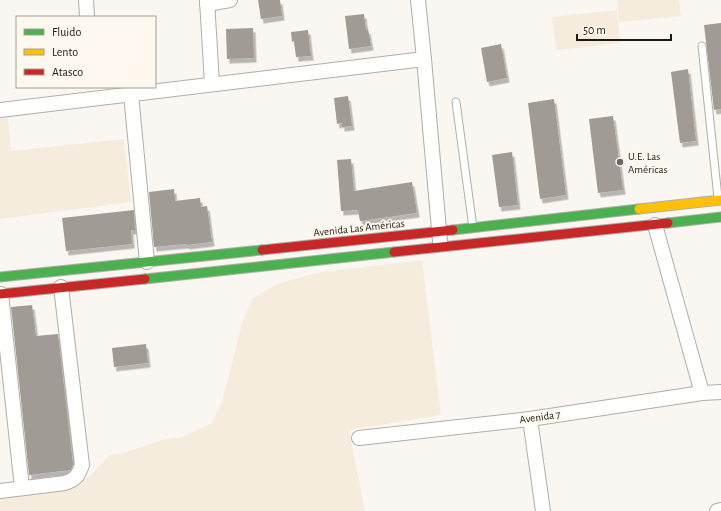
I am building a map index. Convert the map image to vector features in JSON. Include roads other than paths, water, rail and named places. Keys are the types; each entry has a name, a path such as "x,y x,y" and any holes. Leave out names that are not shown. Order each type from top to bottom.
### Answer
{"main road":[{"name":"Avenida Las Américas","path":"0,277 439,232 720,200"},
{"path":"0,294 721,217"}],"street":[{"path":"86,0 87,16"},
{"path":"212,84 207,2 230,0"},
{"path":"418,0 441,247"},
{"path":"0,110 93,93 131,94 424,59"},
{"path":"131,94 147,262"},
{"path":"655,225 702,393"},
{"path":"0,491 65,483 75,479 82,466 61,287"},
{"path":"0,294 22,488"},
{"name":"Avenida 7","path":"359,438 530,419 702,393 721,392"},
{"path":"530,419 543,511"},
{"path":"717,511 721,510"}],"lane":[{"path":"702,46 720,200"},
{"path":"456,102 473,228"}],"place":[{"name":"U.E. Las Américas","path":"620,162"}]}
